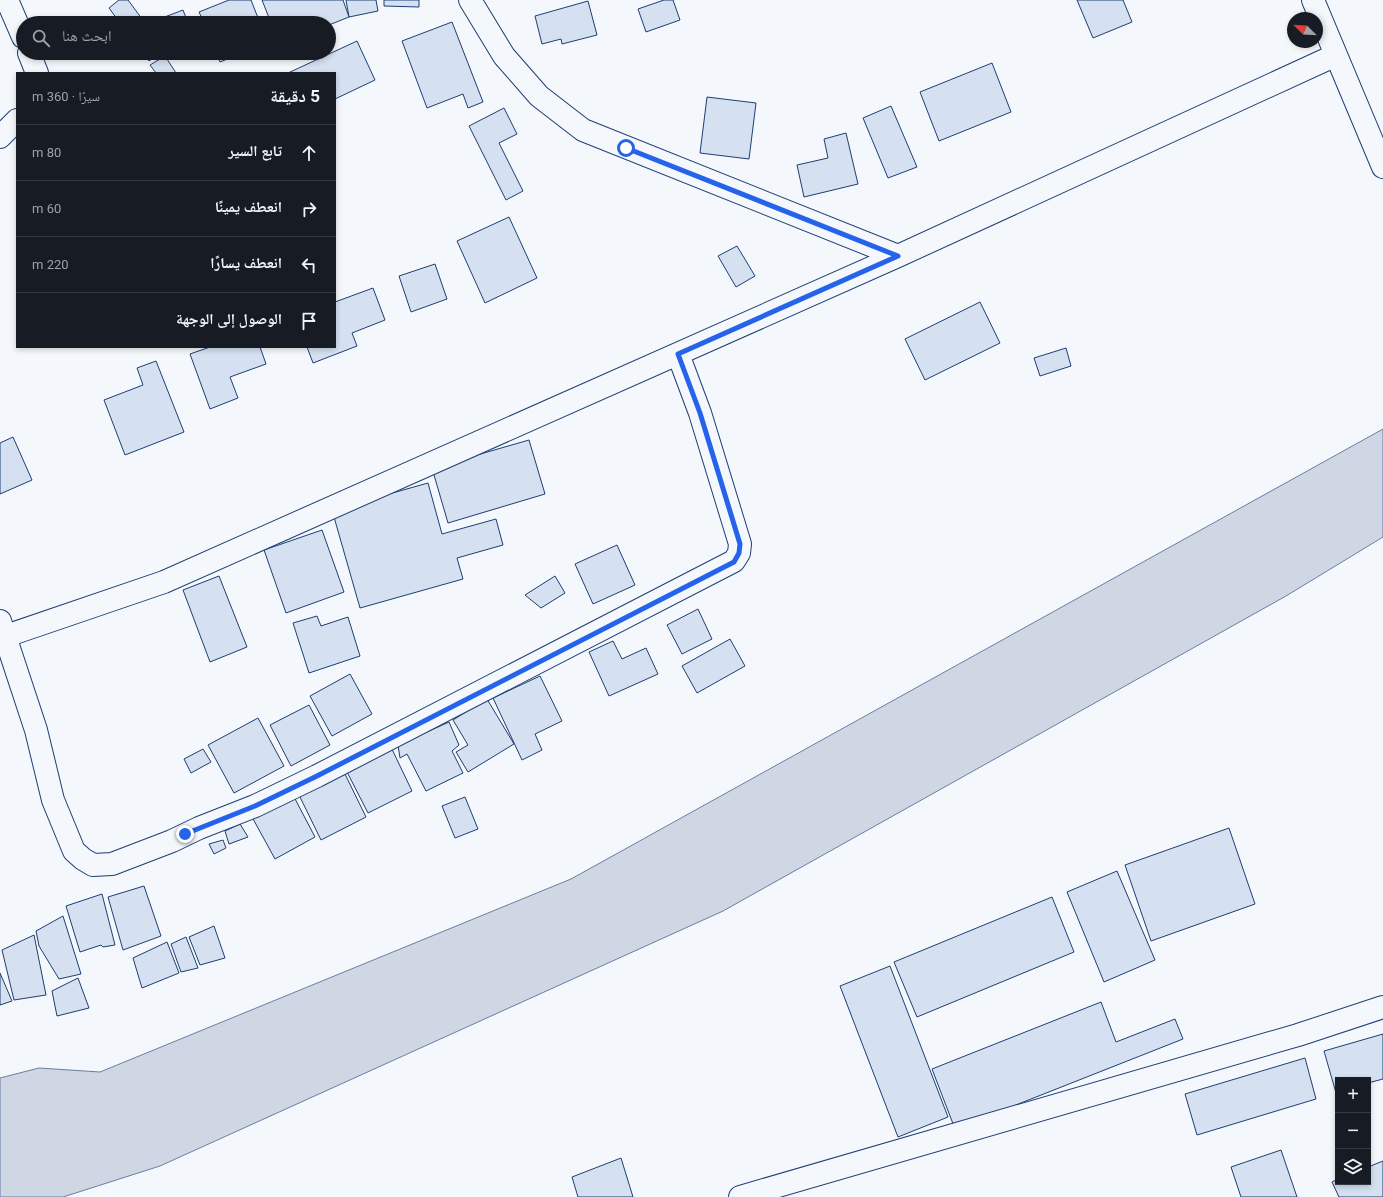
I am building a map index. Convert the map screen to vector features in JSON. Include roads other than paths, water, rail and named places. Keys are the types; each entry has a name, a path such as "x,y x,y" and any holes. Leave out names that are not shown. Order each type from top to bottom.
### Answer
{"street":[{"path":"7,0 16,21"},
{"path":"470,0 504,56 539,96 583,130 898,256"},
{"path":"1313,0 1383,167"},
{"path":"678,354 700,413 740,544 739,553 734,562 255,806 199,828 172,841 112,864 93,865 83,860 74,851 53,800 36,730 2,632 26,628 164,582 898,256 1336,54"},
{"path":"32,60 37,72"},
{"path":"0,137 16,121"},
{"path":"740,1197 1298,1035 1383,1006"}]}
